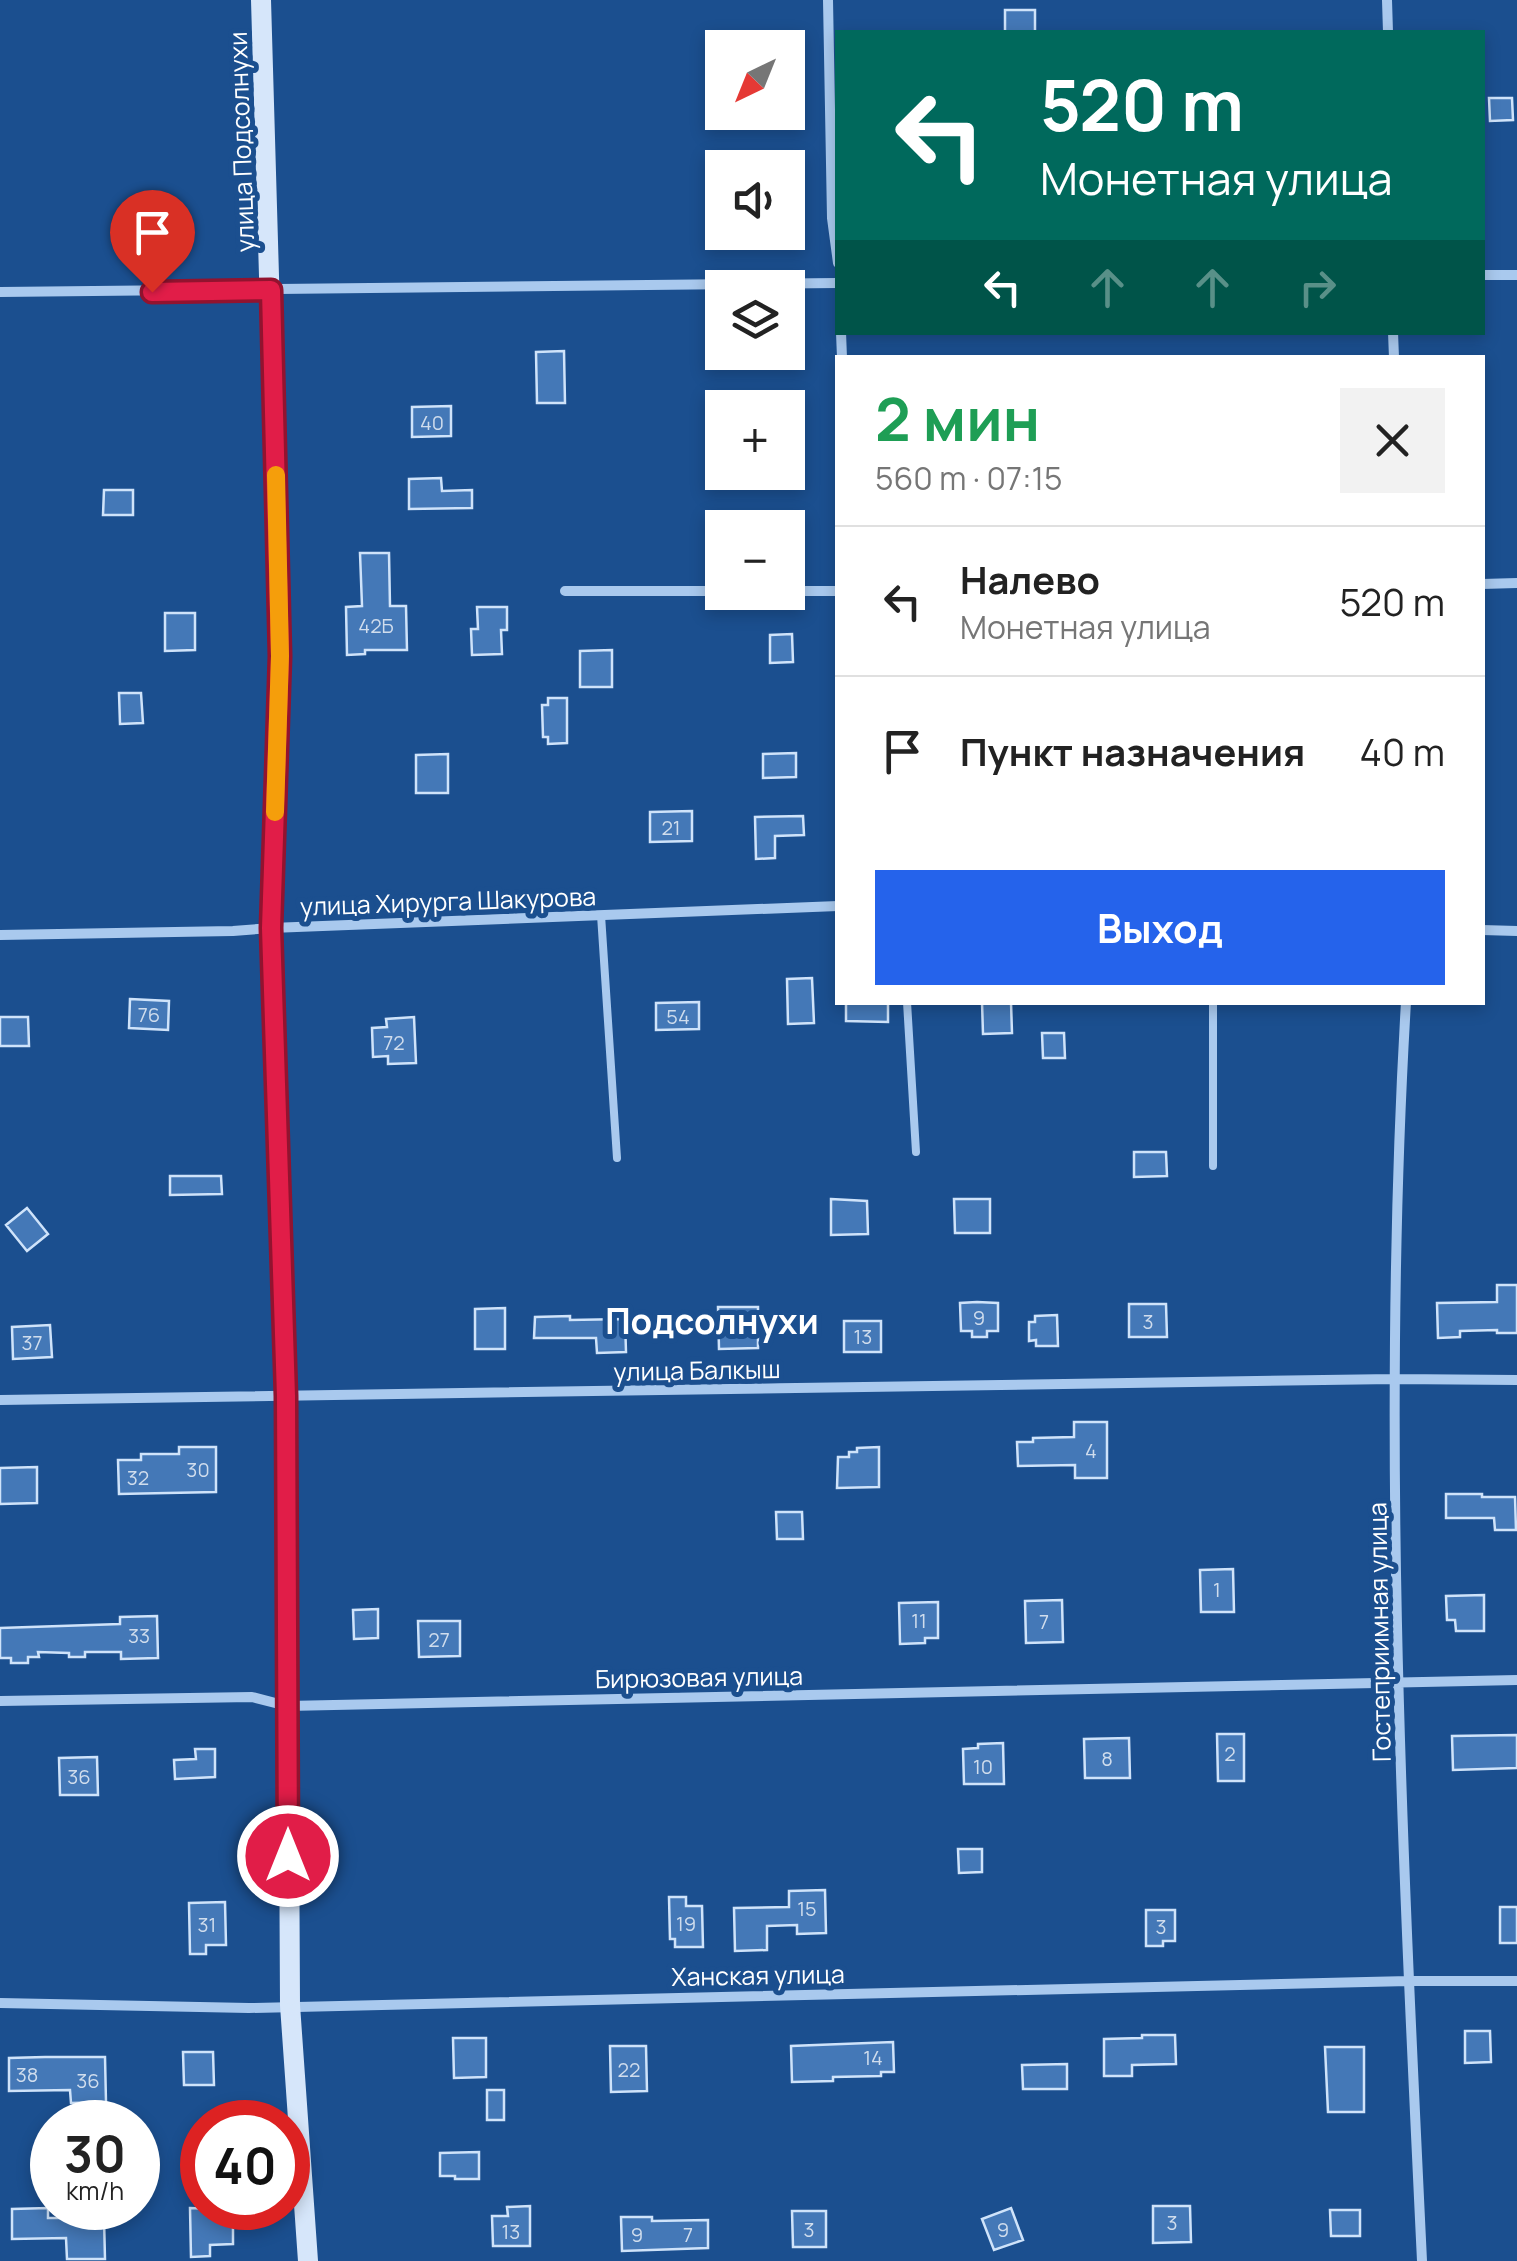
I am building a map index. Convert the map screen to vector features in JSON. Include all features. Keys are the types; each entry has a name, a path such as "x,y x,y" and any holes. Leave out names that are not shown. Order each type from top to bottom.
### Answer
{"street":[{"name":"улица Подсолнухи","path":"262,0 280,656 271,928 286,1396 290,2006 308,2261"},
{"path":"828,0 835,240"},
{"path":"1387,0 1388,30"},
{"path":"1485,275 1517,275"},
{"path":"0,292 835,283"},
{"path":"1485,584 1517,583"},
{"path":"565,591 705,591"},
{"path":"805,591 835,591"},
{"name":"улица Хирурга Шакурова","path":"0,934 233,931 835,906"},
{"path":"1485,930 1517,931"},
{"name":"Гостеприимная улица","path":"1406,1005 1397,1148 1394,1379 1409,1981 1422,2261"},
{"name":"улица Балкыш","path":"0,1400 1517,1380"},
{"name":"Бирюзовая улица","path":"0,1701 252,1696 286,1706 1517,1680"},
{"name":"Ханская улица","path":"0,2003 250,2008 1517,1981"}],"lane":[{"path":"601,915 617,1158"},
{"path":"906,1005 916,1152"},
{"path":"1213,1005 1214,1166"}],"building":[{"path":"1005,10 1035,10 1035,30 1005,30"},
{"path":"1489,98 1512,98 1513,120 1490,121"},
{"path":"564,351 565,403 537,403 536,352"},
{"path":"451,406 451,436 412,437 412,407"},
{"path":"441,478 442,491 472,490 472,508 409,509 409,479"},
{"path":"104,490 133,490 133,515 103,515"},
{"path":"360,553 389,553 390,606 406,606 407,650 365,650 365,654 347,655 346,607 362,606"},
{"path":"477,607 507,607 507,630 501,630 502,654 472,655 471,629 478,629"},
{"path":"165,613 195,613 195,650 165,651"},
{"path":"792,634 793,662 770,663 770,635"},
{"path":"612,650 612,687 580,687 580,651"},
{"path":"119,693 141,693 143,723 120,724"},
{"path":"548,698 567,698 567,743 548,744 548,737 543,737 542,705 548,705"},
{"path":"796,753 796,777 763,778 763,754"},
{"path":"448,754 448,793 416,793 416,755"},
{"path":"692,811 692,841 650,842 650,812"},
{"path":"803,816 804,835 775,836 775,858 756,859 755,817"},
{"path":"812,978 814,1023 788,1024 787,979"},
{"path":"130,999 169,1001 168,1030 129,1028"},
{"path":"699,1002 699,1029 656,1030 656,1003"},
{"path":"846,1005 888,1005 888,1022 846,1021"},
{"path":"982,1005 1011,1005 1012,1033 983,1034"},
{"path":"0,1017 28,1017 29,1046 0,1046"},
{"path":"414,1017 416,1063 388,1064 388,1056 373,1057 372,1028 387,1027 386,1019"},
{"path":"1042,1033 1064,1033 1065,1058 1043,1058"},
{"path":"1134,1152 1166,1152 1167,1176 1134,1177"},
{"path":"170,1176 221,1176 222,1194 170,1195"},
{"path":"831,1199 867,1201 868,1234 831,1235"},
{"path":"954,1199 990,1199 990,1233 955,1233"},
{"path":"27,1208 48,1234 27,1251 6,1225"},
{"path":"1497,1285 1517,1285 1517,1333 1460,1331 1460,1337 1438,1338 1437,1303 1497,1302"},
{"path":"960,1303 998,1303 998,1331 987,1331 987,1337 972,1337 972,1331 961,1331"},
{"path":"1129,1304 1166,1304 1167,1337 1129,1337"},
{"path":"718,1307 758,1307 758,1348 719,1349"},
{"path":"505,1308 505,1349 475,1349 475,1309"},
{"path":"1057,1315 1058,1346 1036,1346 1036,1340 1029,1341 1029,1322 1035,1322 1035,1316"},
{"path":"570,1316 570,1320 625,1319 626,1352 597,1353 596,1338 534,1338 535,1317"},
{"path":"844,1321 881,1321 881,1352 844,1352"},
{"path":"50,1325 52,1357 13,1359 12,1327"},
{"path":"1074,1422 1107,1422 1107,1478 1075,1478 1075,1465 1018,1466 1017,1442 1074,1437"},
{"path":"179,1447 216,1447 216,1492 119,1494 118,1460 141,1460 141,1454 179,1454"},
{"path":"879,1447 879,1487 837,1488 838,1457 849,1457 849,1452 857,1452 857,1448"},
{"path":"37,1467 37,1503 0,1504 0,1468"},
{"path":"1446,1494 1515,1497 1516,1530 1495,1530 1494,1518 1446,1518"},
{"path":"776,1512 802,1512 803,1539 777,1539"},
{"path":"1233,1569 1234,1612 1201,1612 1200,1570"},
{"path":"1484,1595 1484,1631 1456,1631 1455,1620 1447,1620 1446,1596"},
{"path":"1062,1600 1063,1642 1026,1643 1025,1601"},
{"path":"938,1602 938,1638 900,1644 899,1603"},
{"path":"378,1609 378,1638 354,1639 353,1610"},
{"path":"157,1616 158,1658 121,1659 121,1652 85,1652 85,1657 69,1657 69,1653 38,1652 39,1657 28,1657 28,1663 0,1658 0,1628 120,1624 120,1617"},
{"path":"418,1621 460,1621 460,1656 419,1657"},
{"path":"1217,1734 1244,1734 1244,1781 1218,1781"},
{"path":"1517,1735 1517,1768 1453,1770 1452,1736"},
{"path":"1129,1738 1130,1778 1085,1778 1084,1739"},
{"path":"1003,1743 1004,1784 964,1784 963,1749"},
{"path":"195,1749 215,1749 215,1777 175,1779 174,1760 196,1759"},
{"path":"97,1757 98,1795 60,1795 59,1758"},
{"path":"958,1849 982,1849 982,1872 959,1873"},
{"path":"825,1890 826,1933 797,1934 797,1925 767,1926 767,1950 735,1951 734,1908 789,1907 789,1891"},
{"path":"669,1897 686,1897 686,1906 702,1906 703,1947 675,1947 675,1939 670,1939"},
{"path":"225,1902 226,1945 206,1945 206,1954 190,1954 189,1903"},
{"path":"1500,1907 1517,1907 1517,1943 1500,1943"},
{"path":"1146,1910 1175,1910 1175,1941 1146,1946"},
{"path":"1465,2031 1490,2031 1491,2062 1465,2063"},
{"path":"1175,2035 1176,2064 1132,2065 1132,2076 1104,2076 1104,2039"},
{"path":"453,2038 486,2038 486,2077 454,2078"},
{"path":"893,2042 894,2072 833,2077 833,2081 792,2082 791,2046"},
{"path":"610,2046 646,2046 647,2091 611,2092"},
{"path":"1325,2047 1364,2047 1364,2112 1328,2112"},
{"path":"183,2052 213,2052 214,2085 184,2085"},
{"path":"105,2057 106,2100 71,2100 70,2090 9,2091 9,2058"},
{"path":"1067,2064 1067,2089 1023,2089 1022,2065"},
{"path":"487,2090 504,2090 504,2120 487,2120"},
{"path":"479,2152 479,2179 440,2176 440,2153"},
{"path":"530,2206 530,2246 493,2246 492,2216 508,2216 507,2207"},
{"path":"1153,2206 1190,2206 1191,2242 1153,2243"},
{"path":"30,2208 30,2230 104,2230 105,2259 67,2259 66,2238 12,2239 12,2209"},
{"path":"1011,2208 1023,2240 994,2250 982,2219"},
{"path":"1330,2210 1360,2210 1360,2236 1331,2236"},
{"path":"792,2211 826,2211 826,2247 793,2247"},
{"path":"621,2217 708,2220 708,2248 622,2251"},
{"path":"190,2230 233,2230 233,2244 210,2245 210,2256 191,2257"}],"slow traffic":[{"path":"275,812 280,656 276,475"}],"district":[{"name":"Подсолнухи","path":"712,1321"}],"route":[{"path":"152,292 271,290 280,656 271,928 286,1396 288,1856"}]}
